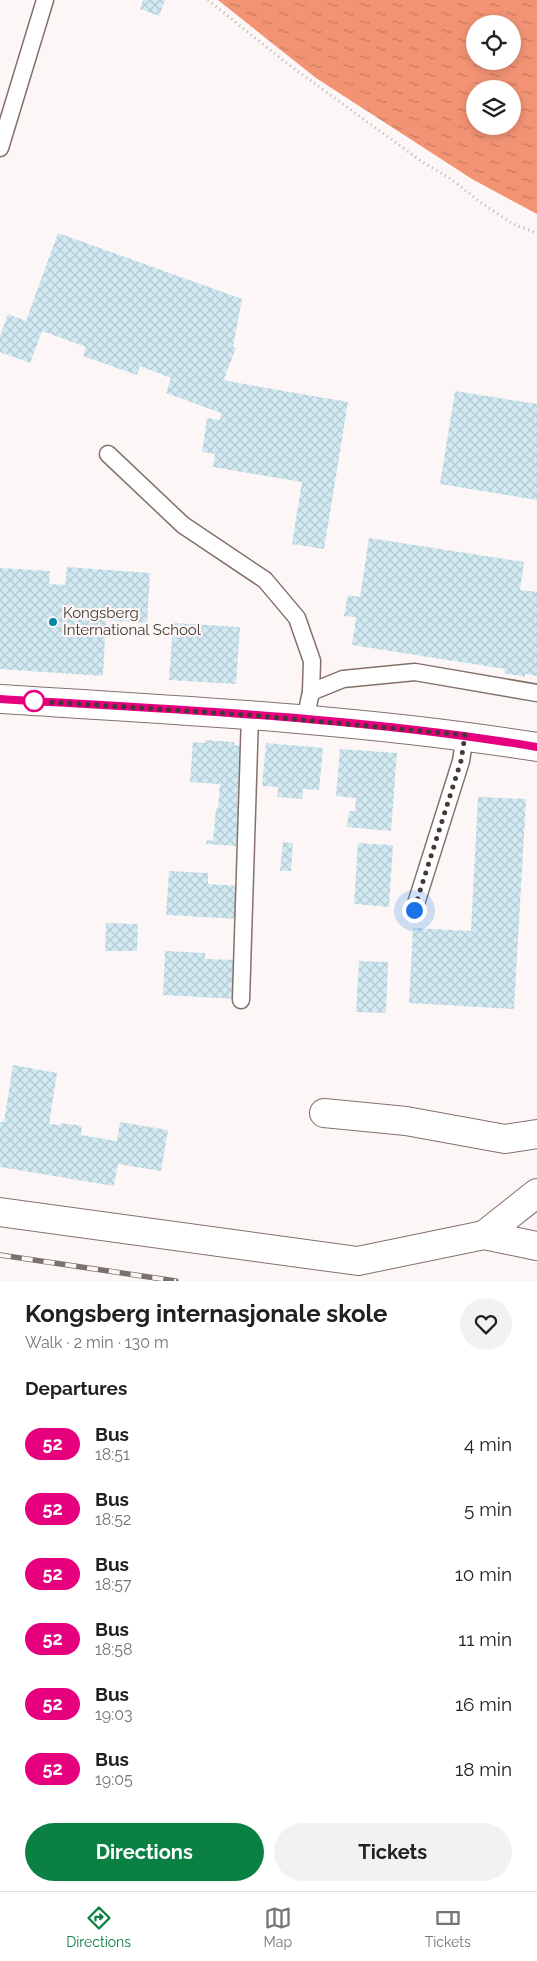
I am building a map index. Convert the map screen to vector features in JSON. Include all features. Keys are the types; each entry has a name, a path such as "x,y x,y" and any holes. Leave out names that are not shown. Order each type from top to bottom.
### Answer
{"street":[{"path":"0,699 250,715 465,735 537,747"},
{"path":"324,1113 406,1121 505,1139 537,1134"},
{"path":"484,1234 537,1194"},
{"path":"0,1212 358,1261 484,1234 537,1246"}],"lane":[{"path":"0,148 45,0"},
{"path":"108,454 183,525 265,580 297,618 312,661 311,692 305,720"},
{"path":"311,692 343,679 415,672 537,693"},
{"path":"241,1000 250,715"},
{"path":"414,910 461,761 465,735"}],"path":[{"path":"208,0 285,62 420,161 450,179 513,224 537,233"}],"water":[{"path":"218,0 537,0 537,214 472,179 316,78"}],"building":[{"path":"143,0 165,0 159,16 140,9"},
{"path":"58,233 242,299 233,347 236,348 224,379 227,381 348,402 324,549 292,544 302,482 213,467 215,454 202,452 207,418 220,420 221,413 166,393 171,378 140,366 137,375 83,356 86,347 42,331 30,363 0,352 0,336 8,314 26,321"},
{"path":"455,391 537,404 537,500 440,484"},
{"path":"369,538 524,562 520,590 537,592 537,676 525,674 525,677 504,673 505,669 352,645 356,617 344,616 348,595 360,597"},
{"name":"Kongsberg International School","path":"67,567 150,573 147,623 106,620 103,676 0,669 0,568 50,571 49,584 65,585"},
{"path":"173,623 240,627 236,684 169,680"},
{"path":"205,740 234,742 234,745 247,747 236,846 206,844 206,840 213,841 220,784 190,782 193,742 205,743"},
{"path":"266,743 323,748 319,790 303,789 302,799 277,797 278,787 262,786"},
{"path":"340,749 397,753 391,831 347,827 349,811 355,811 356,798 336,796"},
{"path":"478,797 526,799 514,1009 409,1003 413,928 471,931"},
{"path":"283,842 293,843 291,871 280,871"},
{"path":"358,843 393,845 389,907 354,904"},
{"path":"169,871 208,873 208,884 241,886 239,919 166,915"},
{"path":"106,923 138,924 137,951 105,951"},
{"path":"165,951 205,953 205,959 238,960 236,999 163,995"},
{"path":"359,961 388,962 386,1013 356,1012"},
{"path":"13,1065 57,1073 49,1124 61,1125 61,1123 82,1126 81,1135 117,1141 120,1122 168,1130 161,1171 118,1164 114,1186 0,1167 0,1122 4,1122"}],"railway":[{"path":"0,1255 176,1281"}],"bus line":[{"name":"52","path":"0,699 373,725 465,735 537,747"}],"place":[{"name":"Kongsberg International School","path":"53,622"}],"route":[{"path":"34,701 250,715 465,735 461,761 414,910"}]}
